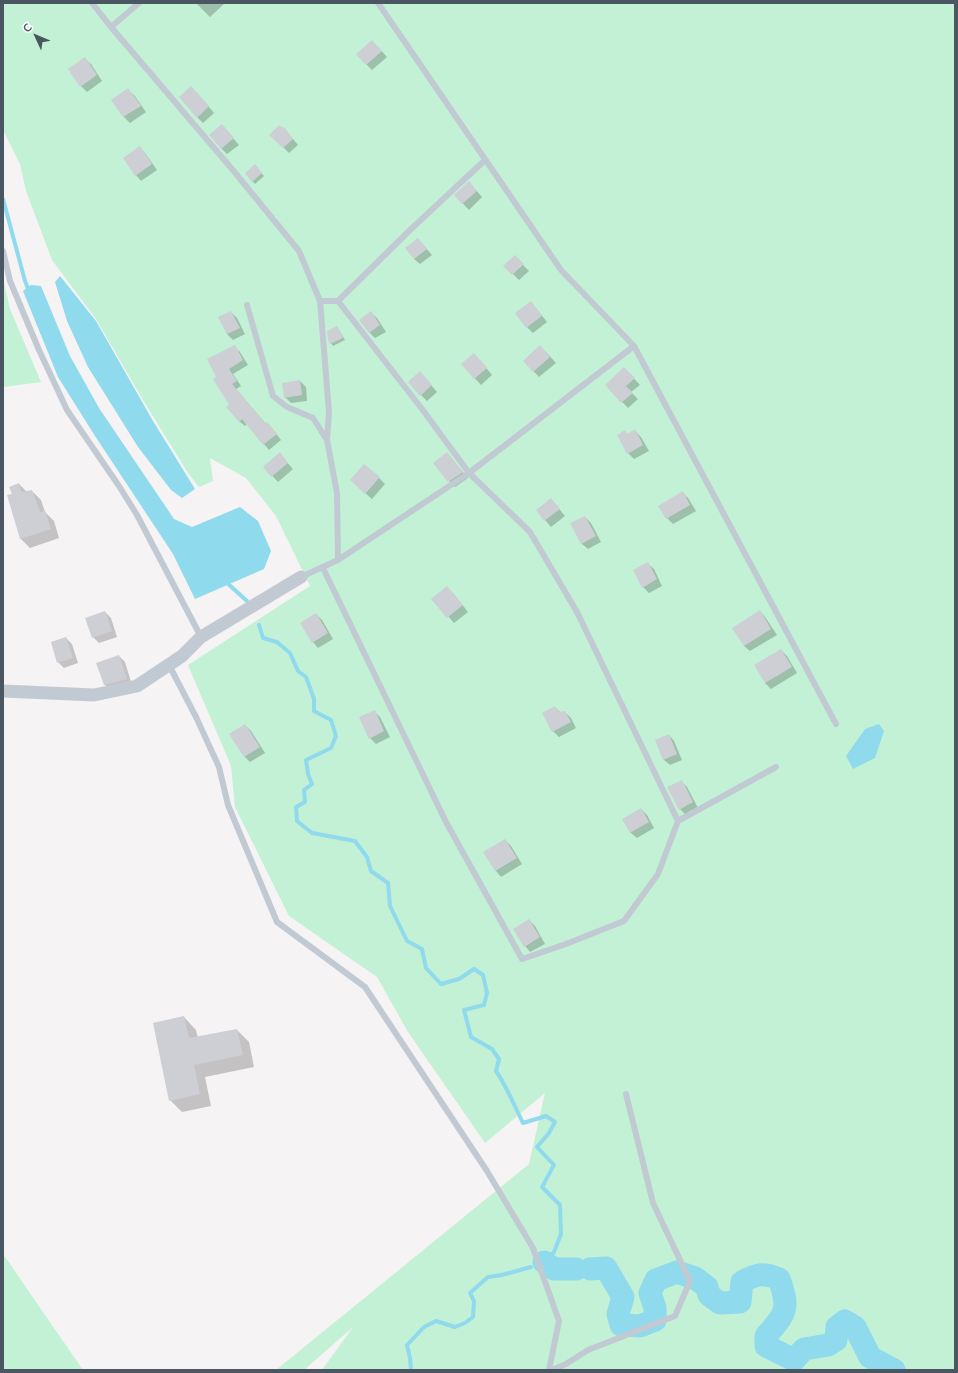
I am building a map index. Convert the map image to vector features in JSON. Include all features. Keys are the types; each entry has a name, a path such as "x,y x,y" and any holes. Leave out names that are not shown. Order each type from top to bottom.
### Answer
{"street":[{"path":"3,691 94,695 137,686 182,656 201,637 301,577"}],"lane":[{"path":"92,3 299,251 320,301 329,412 327,440 337,493 338,560"},
{"path":"111,27 139,3"},
{"path":"378,3 561,270 634,346 836,724"},
{"path":"320,301 338,301 485,160"},
{"path":"3,251 10,281 39,350 67,410 137,515 201,637"},
{"path":"338,301 422,409 469,473 530,532 577,612 678,821"},
{"path":"248,305 273,396 287,407 313,418 327,440"},
{"path":"301,577 338,560 469,473 634,346"},
{"path":"323,568 446,822 522,959 566,944 624,921 658,874 678,821 776,767"},
{"path":"169,665 196,717 219,767 228,805 277,922 365,987 487,1171 533,1248 559,1321 551,1370"},
{"path":"551,1370 566,1364 588,1350 675,1316 690,1282 653,1203 626,1094"}],"green space":[{"path":"3,3 955,3 955,1370 322,1370 353,1327 304,1370 276,1370 529,1164 545,1093 485,1143 408,1032 377,977 289,916 235,807 231,766 188,665 310,586 276,516 246,478 210,458 213,481 199,487 188,473 146,405 96,319 52,260 26,191 20,164 3,130"},
{"path":"3,278 10,309 41,382 3,387"},
{"path":"3,1254 83,1370 3,1370"}],"water":[{"path":"60,276 96,321 153,421 195,489 182,498 171,490 138,447 88,367 67,321 55,282"},
{"path":"31,285 41,286 70,356 99,408 174,519 192,527 240,507 258,521 271,551 264,569 195,599 173,554 58,377 23,291"},
{"path":"879,724 884,731 875,758 853,769 846,756 865,729"}],"building":[{"path":"372,40 382,51 366,65 356,54"},
{"path":"85,57 97,75 80,87 68,69"},
{"path":"191,86 209,106 197,118 179,97"},
{"path":"128,88 141,106 123,117 111,100"},
{"path":"222,124 234,138 221,149 209,135"},
{"path":"279,125 283,128 284,127 293,139 283,148 269,135"},
{"path":"140,146 152,164 135,176 123,158"},
{"path":"255,164 262,173 252,182 245,173"},
{"path":"469,181 477,191 462,204 454,195"},
{"path":"418,238 427,249 414,259 405,248"},
{"path":"515,255 524,264 512,275 503,266"},
{"path":"531,301 542,316 526,328 515,313"},
{"path":"231,311 240,328 227,334 218,317"},
{"path":"371,311 380,325 369,333 359,320"},
{"path":"337,326 343,338 330,344 327,331"},
{"path":"235,345 243,360 229,369 237,381 232,384 265,423 267,422 277,434 263,445 242,419 239,422 226,407 229,405 213,379 216,377 207,359"},
{"path":"540,345 550,357 533,372 523,361"},
{"path":"474,353 487,368 474,379 461,364"},
{"path":"624,367 635,378 626,386 633,393 621,403 605,385"},
{"path":"420,371 432,385 420,396 408,382"},
{"path":"300,380 302,395 284,398 282,383"},
{"path":"635,429 643,445 627,454 617,435 625,430 627,434"},
{"path":"280,452 288,463 271,477 263,467"},
{"path":"447,452 463,472 448,482 433,463"},
{"path":"364,464 380,477 365,494 350,480"},
{"path":"19,483 21,492 32,490 40,512 45,511 51,529 20,539 7,495 12,494 9,487"},
{"path":"683,491 690,505 666,519 658,506"},
{"path":"551,498 560,509 544,521 536,510"},
{"path":"585,516 596,536 581,544 570,523"},
{"path":"648,562 657,579 642,588 633,570"},
{"path":"447,586 463,605 447,618 431,599"},
{"path":"760,610 771,629 744,646 732,628"},
{"path":"105,611 112,631 92,638 85,618"},
{"path":"316,613 328,633 312,643 300,623"},
{"path":"66,637 73,658 57,663 51,642"},
{"path":"781,649 792,667 765,683 754,665"},
{"path":"119,655 127,679 104,685 96,663"},
{"path":"555,706 559,712 565,711 571,722 552,732 542,713"},
{"path":"375,710 384,731 369,739 359,717"},
{"path":"245,724 260,747 244,757 229,734"},
{"path":"669,734 677,754 663,760 655,740"},
{"path":"682,780 693,802 679,810 667,787"},
{"path":"641,808 649,822 630,833 622,819"},
{"path":"505,839 517,858 495,871 483,852"},
{"path":"529,919 540,937 524,947 513,929"},
{"path":"184,1016 189,1038 237,1029 243,1055 194,1065 200,1094 169,1101 153,1023"}],"waterway":[{"path":"3,199 29,291"},
{"path":"226,582 247,601"},
{"path":"259,625 263,638 277,642 290,653 298,671 306,677 314,699 314,711 331,720 336,736 331,748 306,760 308,774 312,784 304,790 305,802 296,807 297,821 312,833 355,841 367,857 371,871 388,883 390,906 407,941 422,949 426,968 441,984 459,979 474,969 483,975 487,993 484,1005 464,1010 471,1037 492,1049 499,1059 496,1071 523,1123 546,1116 555,1122 549,1133 537,1147 554,1165 542,1187 560,1205 561,1234 554,1252 542,1263"},
{"path":"544,1262 554,1269 576,1269"},
{"path":"411,1370 407,1345 424,1327 436,1321 455,1327 465,1323 473,1317 474,1301 470,1293 488,1277 502,1275 531,1267"},
{"path":"590,1269 606,1268 623,1297 618,1314 621,1325 640,1326 655,1320 655,1308 650,1293 656,1280 677,1272 695,1278 707,1287 709,1295 720,1303 740,1302 742,1282 756,1276 768,1275 779,1279 785,1304 782,1316 766,1336 766,1346 794,1360 804,1349 828,1345 836,1340 837,1327 845,1321 855,1327 870,1357 894,1370"}]}
